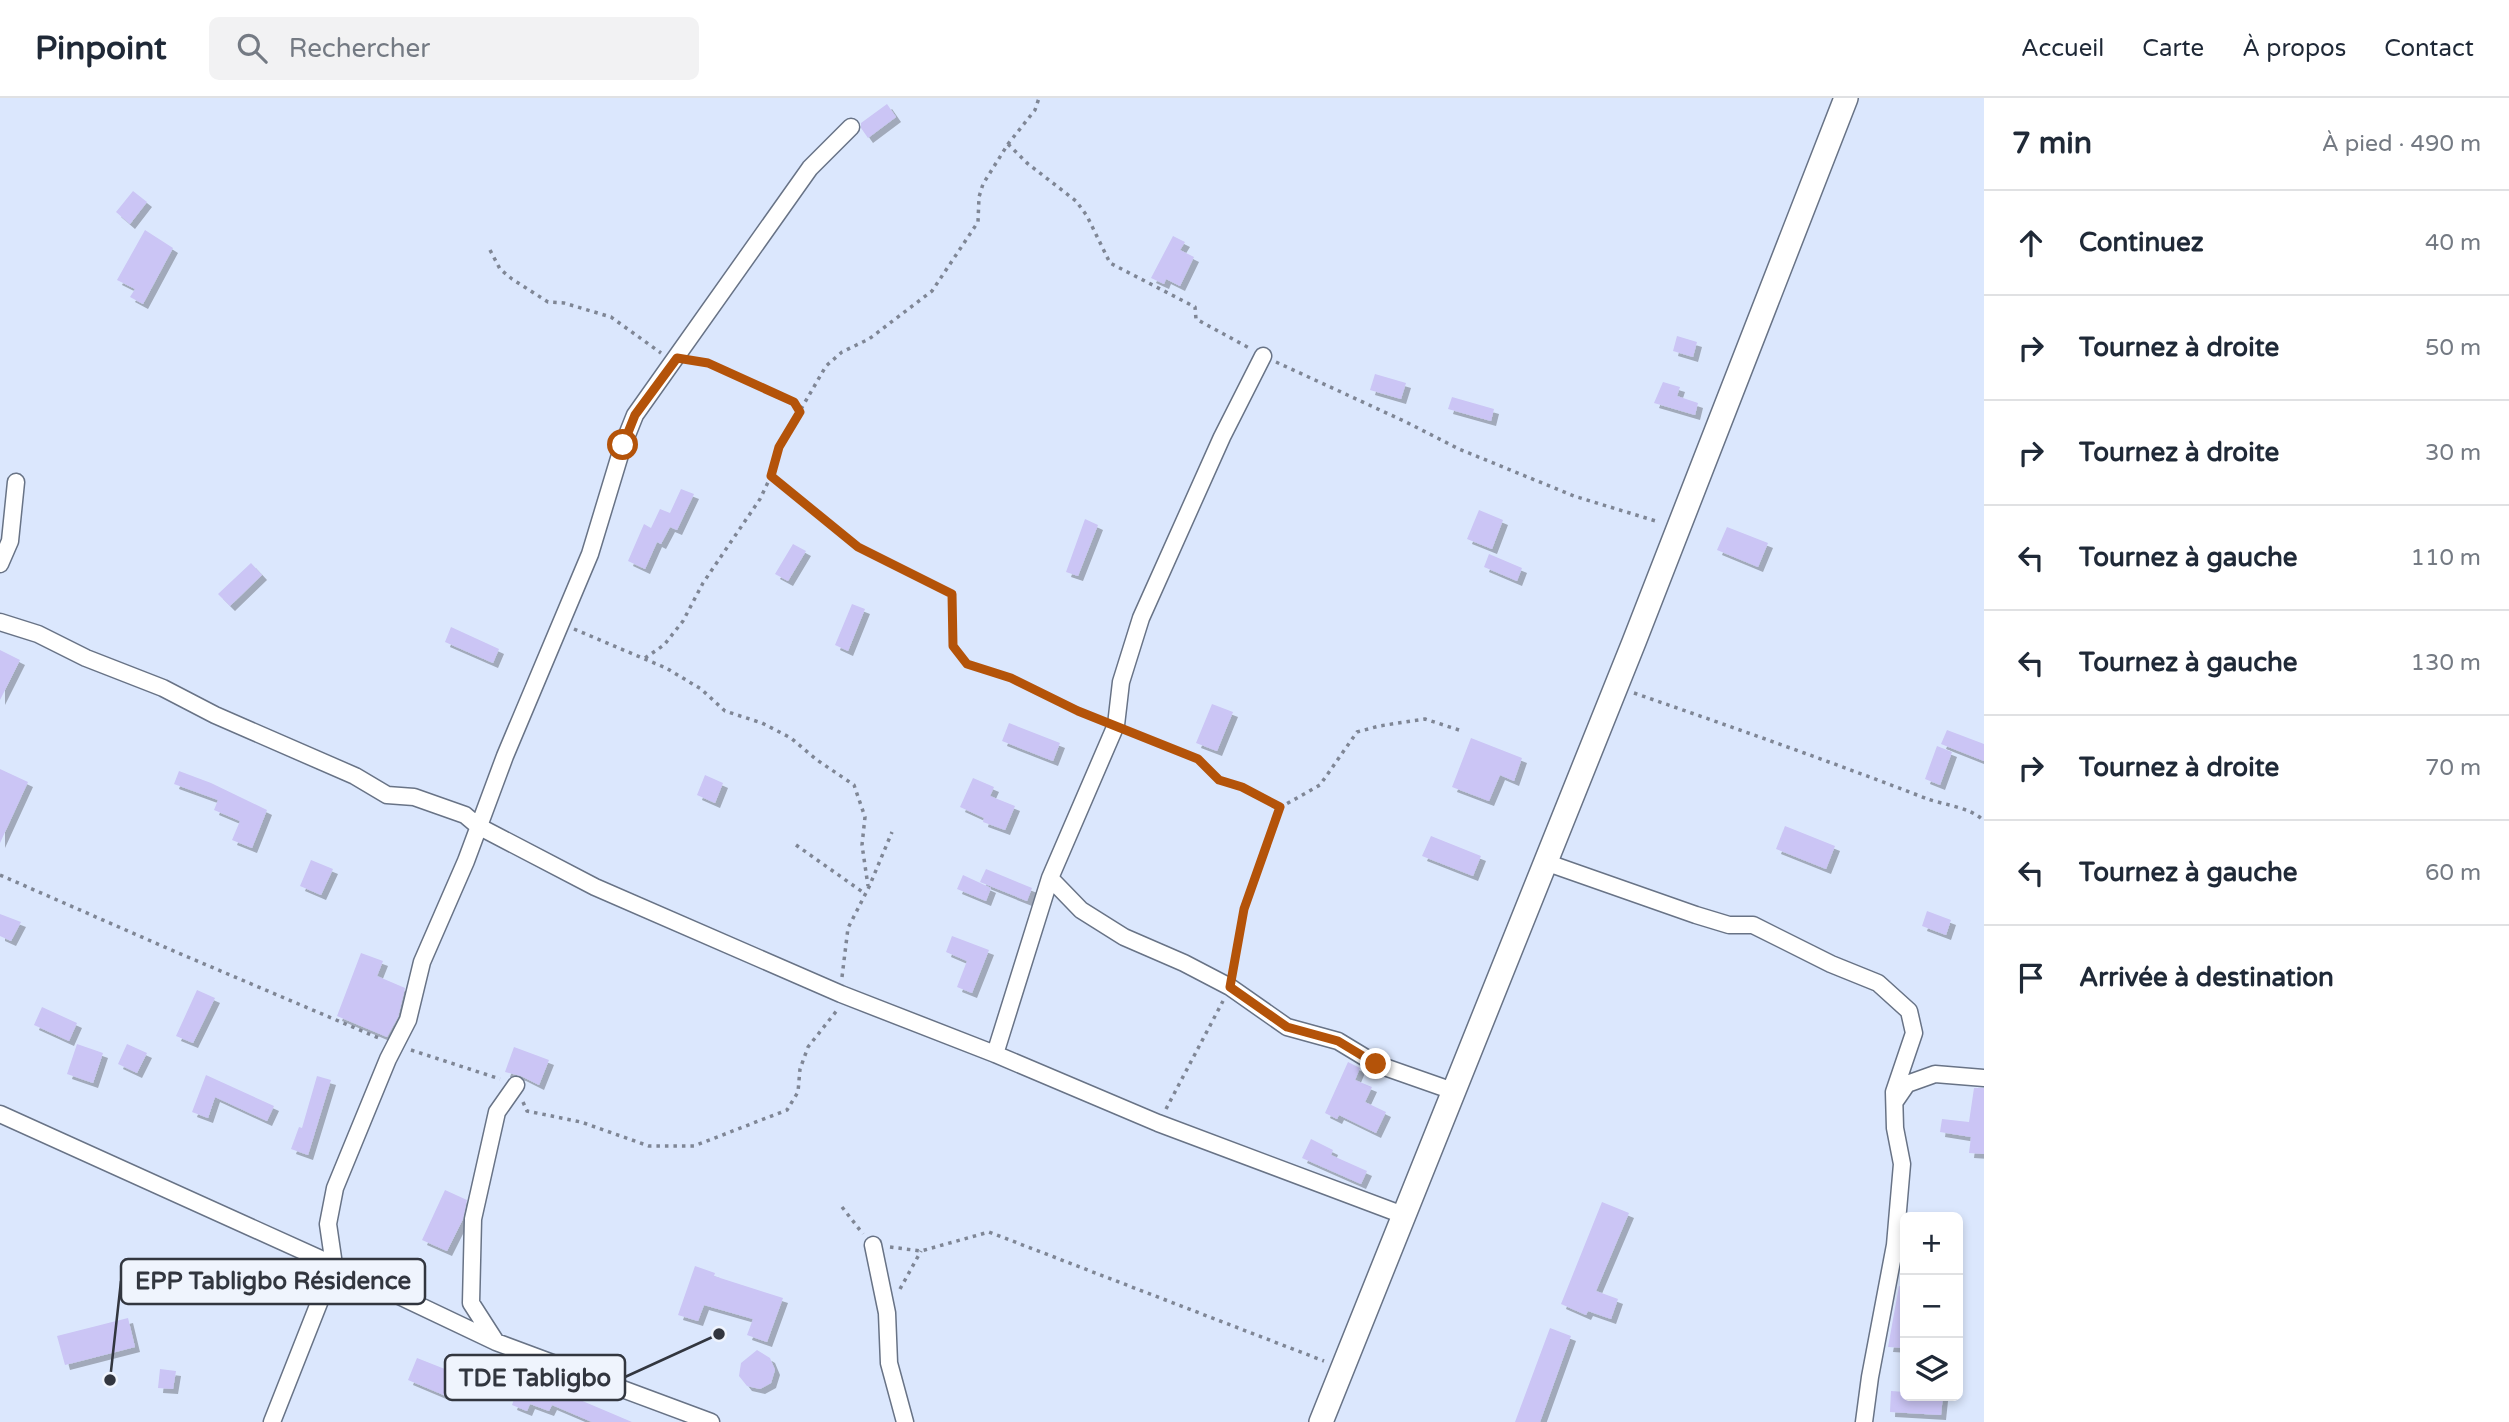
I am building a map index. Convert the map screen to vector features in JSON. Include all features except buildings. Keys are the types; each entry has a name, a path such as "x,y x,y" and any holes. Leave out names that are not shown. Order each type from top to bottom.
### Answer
{"street":[{"path":"1321,1422 1615,687 1846,98"},
{"path":"272,1422 334,1265 328,1224 335,1188 408,1020 422,962 466,861 558,627 590,554 623,445 635,415 810,168 852,127"},
{"path":"995,1054 1050,878 1116,725 1121,682 1142,618 1222,437 1263,356"},
{"path":"0,564 10,541 16,482"},
{"path":"0,622 38,634 86,658 163,688 215,715 355,776 387,794 414,797 465,816 478,826 595,887 841,994 995,1054 1158,1123 1403,1215"},
{"path":"1545,862 1729,925 1753,925 1831,964 1878,983 1909,1011 1914,1033 1894,1092 1895,1128 1902,1164 1895,1245 1864,1422"},
{"path":"1050,878 1081,909 1124,937 1230,987 1287,1027 1338,1041 1376,1064 1453,1091"},
{"path":"1894,1103 1907,1084 1935,1074 1984,1078"},
{"path":"496,1342 471,1303 473,1219 497,1112 516,1085"},
{"path":"0,1114 334,1265 496,1342 711,1422"},
{"path":"873,1245 887,1313 889,1363 905,1422"}],"path":[{"path":"645,658 664,645 683,621 703,583 760,499 771,476 779,447 826,366 842,352 869,339 932,291 978,222 979,197 983,184 1008,144 1035,110 1039,98"},
{"path":"1008,144 1076,201 1087,216 1110,263 1195,307 1196,319 1263,356 1459,449 1574,496 1678,528"},
{"path":"490,250 500,269 548,302 564,303 611,317 674,361 708,363 794,402 800,412"},
{"path":"771,476 858,547 952,594 953,646 967,664 1011,678 1078,711 1198,759 1219,780 1242,787 1280,807"},
{"path":"558,627 575,629 645,658 701,689 726,711 762,723 791,738 854,785 865,817 862,845 869,887"},
{"path":"1615,687 1802,751 1941,804 1978,814 1984,821"},
{"path":"1158,1123 1230,987 1244,909 1280,807 1320,785 1357,732 1425,719 1459,730"},
{"path":"0,875 395,1045 516,1085 527,1111 582,1122 649,1146 694,1146 787,1110 798,1092 800,1069 808,1047 845,1002 841,994 842,958 848,928 869,887 891,832"},
{"path":"796,845 864,893"},
{"path":"842,1207 873,1245 920,1251 989,1232 1343,1368"},
{"path":"887,1313 920,1251"}],"place":[{"name":"TDE Tabligbo","path":"719,1334"},
{"name":"EPP Tabligbo Résidence","path":"110,1380"}],"route":[{"path":"623,445 635,415 677,358 708,363 794,402 800,412 779,447 771,476 858,547 883,562 952,594 953,646 967,664 1011,678 1078,711 1198,759 1219,780 1242,787 1280,807 1244,909 1230,987 1287,1027 1338,1041 1376,1064"}]}
